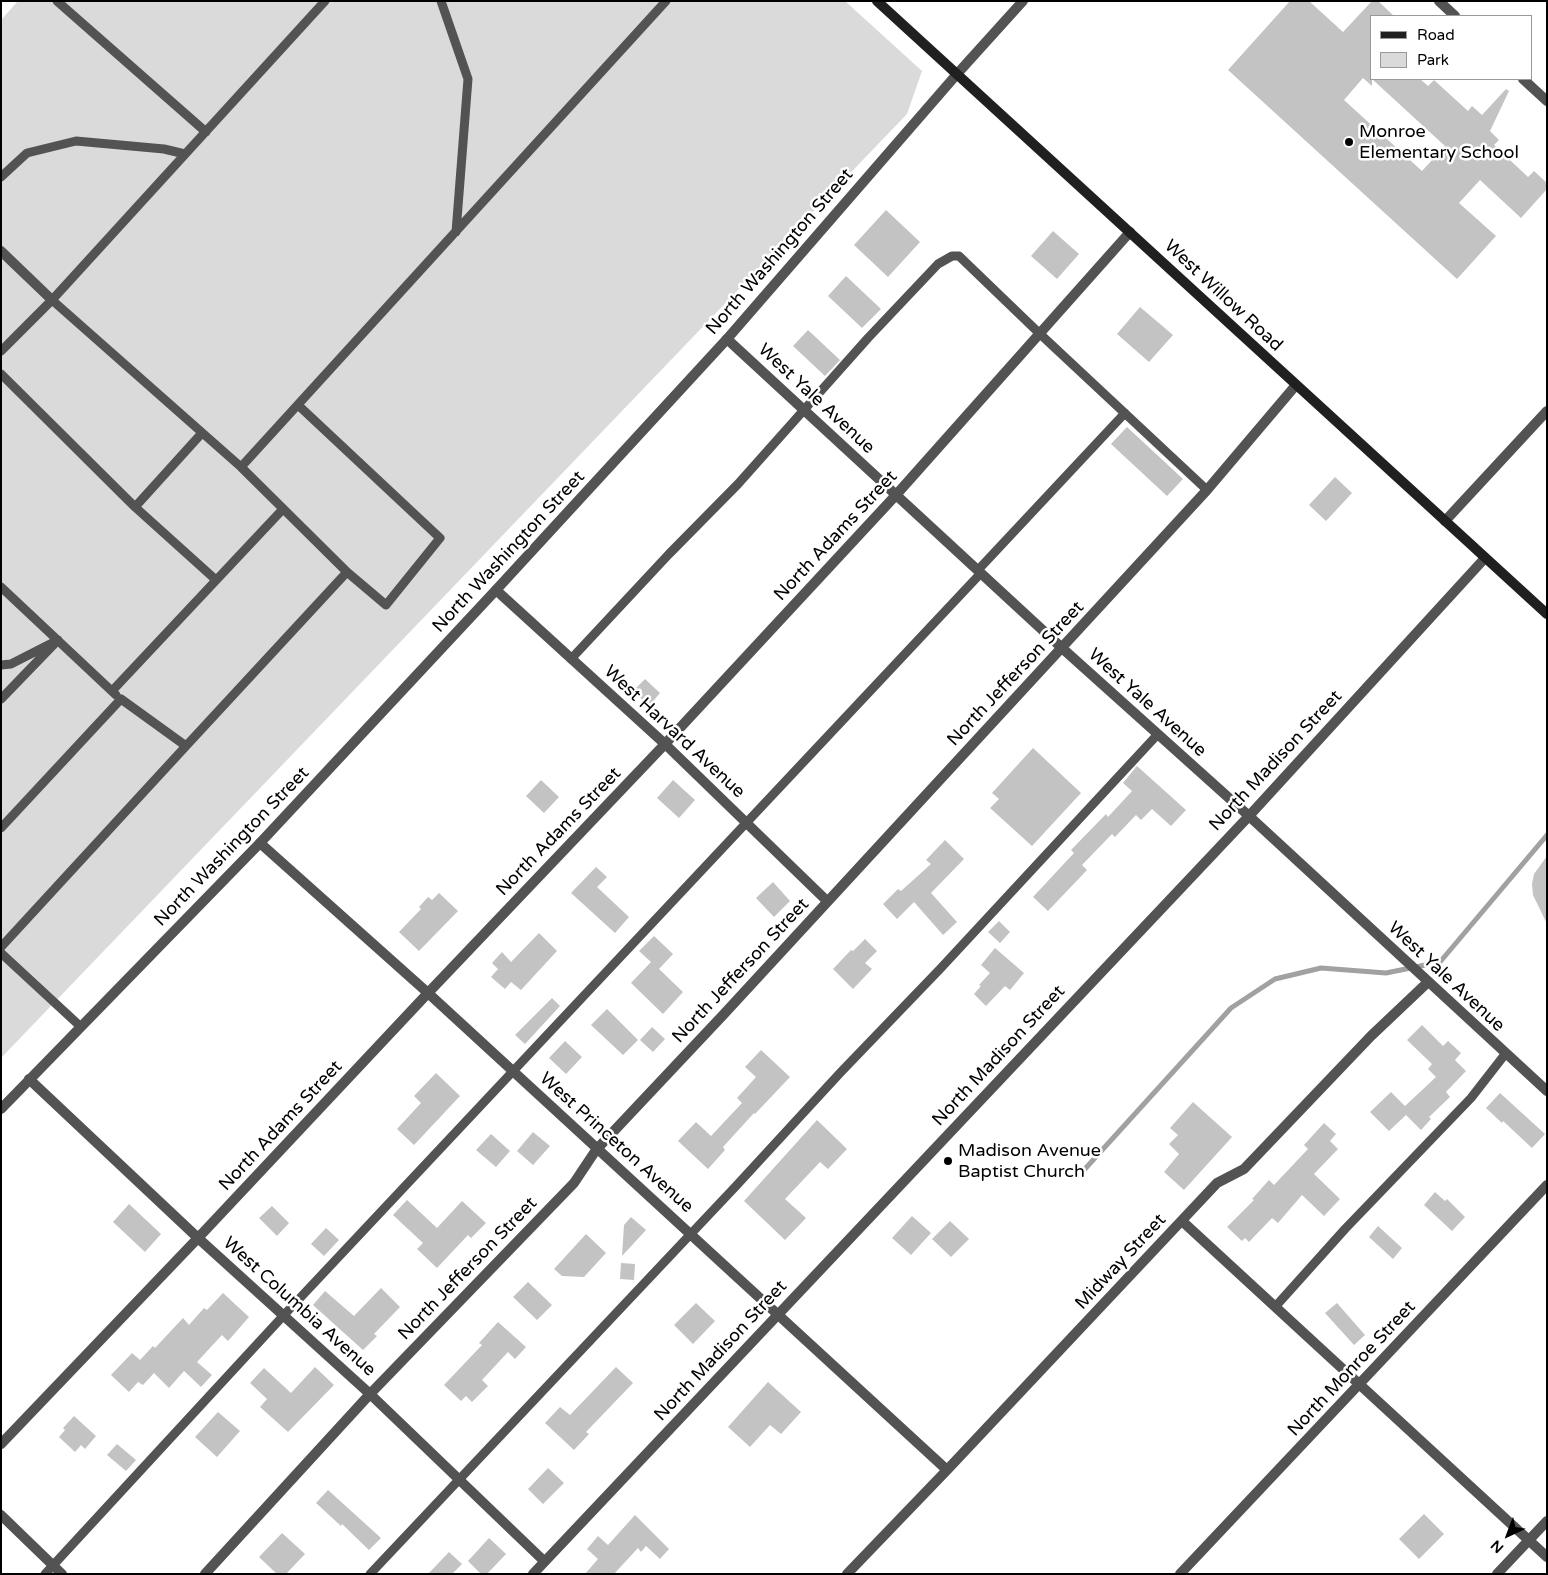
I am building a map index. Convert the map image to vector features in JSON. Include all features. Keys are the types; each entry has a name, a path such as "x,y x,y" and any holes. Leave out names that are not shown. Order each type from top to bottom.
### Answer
{"main road":[{"name":"West Willow Road","path":"877,1 1547,614"}],"street":[{"name":"North Washington Street","path":"1,1109 260,843 496,590 727,339 956,74 1023,1"},
{"path":"1439,1 1454,15"},
{"path":"1524,80 1547,100"},
{"name":"North Adams Street","path":"1,1444 664,744 896,495 1130,232"},
{"path":"1,252 52,300"},
{"name":"West Yale Avenue","path":"727,339 1547,1091"},
{"name":"North Jefferson Street","path":"204,1574 370,1394 574,1183 596,1150 724,1014 1207,490 1296,385"},
{"path":"1445,521 1547,411"},
{"name":"North Madison Street","path":"534,1574 544,1561 1248,816 1485,558"},
{"name":"West Harvard Avenue","path":"496,590 664,744 827,901"},
{"name":"West Princeton Avenue","path":"260,843 428,993 596,1150 690,1233 947,1470"},
{"name":"Midway Street","path":"847,1574 1217,1184 1244,1169 1371,1036 1427,982"},
{"name":"West Columbia Avenue","path":"29,1079 198,1238 370,1394 544,1561"},
{"name":"North Monroe Street","path":"1180,1574 1547,1185"},
{"path":"1182,1221 1547,1557"},
{"path":"1,1515 62,1574"},
{"path":"1497,1574 1547,1521"}],"lane":[{"path":"57,1 206,132"},
{"path":"1,351 52,300 326,1"},
{"path":"441,1 468,79 456,232"},
{"path":"241,467 666,1"},
{"path":"1,177 27,153 76,140 164,149 185,154"},
{"path":"571,659 669,554 738,484 868,338 932,271 946,258 952,256 959,256 1207,490"},
{"path":"52,300 241,467 347,572 386,605 440,538 298,405"},
{"path":"1,374 135,507 216,580"},
{"path":"45,1574 284,1315 747,822 1125,413"},
{"path":"135,507 202,433"},
{"path":"112,691 283,509"},
{"path":"1,947 347,572"},
{"path":"1,587 121,699 186,746"},
{"path":"1,665 10,664 58,640"},
{"path":"1,699 58,640"},
{"path":"1,828 121,699"},
{"path":"370,1574 940,969 1158,734"},
{"path":"1,952 81,1027"},
{"path":"1275,1307 1345,1229 1470,1098 1506,1054"}],"green space":[{"path":"18,1 845,1 922,71 907,114 1,1058 1,20"}],"building":[{"name":"Monroe Elementary School","path":"1290,1 1309,1 1343,32 1372,1 1378,1 1393,15 1370,15 1370,80 1372,80 1372,86 1363,78 1344,100 1422,171 1445,146 1373,80 1421,80 1428,86 1434,80 1468,111 1472,106 1482,115 1506,89 1509,91 1490,131 1499,140 1494,145 1528,177 1534,171 1547,183 1547,189 1521,218 1480,180 1459,203 1496,236 1457,279 1228,70"},
{"path":"886,210 920,242 888,277 854,245"},
{"path":"1053,231 1079,254 1057,279 1031,256"},
{"path":"846,276 881,309 862,328 828,296"},
{"path":"1140,307 1173,335 1149,362 1117,334"},
{"path":"808,330 840,360 825,376 793,346"},
{"path":"1127,427 1183,479 1167,496 1111,444"},
{"path":"1335,477 1352,493 1326,521 1309,505"},
{"path":"645,679 660,693 649,706 633,691"},
{"path":"1033,748 1081,793 1032,846 990,808 999,799 992,793"},
{"path":"1137,766 1186,810 1171,826 1152,809 1141,820 1136,815 1115,837 1112,834 1082,865 1087,870 1048,911 1033,897 1074,853 1071,850 1106,814 1108,817 1132,791 1123,783"},
{"path":"541,780 559,797 544,813 526,796"},
{"path":"673,780 695,800 679,818 657,798"},
{"path":"945,840 964,859 931,893 957,922 943,935 914,902 897,919 883,904 898,889 901,891 931,864 926,860"},
{"path":"1547,856 1547,924 1533,895 1532,884 1534,874"},
{"path":"596,867 607,877 597,887 629,917 615,933 571,893"},
{"path":"773,882 790,901 774,917 756,898"},
{"path":"439,893 458,911 419,951 399,932 421,909 419,907 428,897 432,900"},
{"path":"999,921 1010,932 1000,943 988,932"},
{"path":"539,933 557,951 521,990 511,982 505,989 491,977 498,969 492,963 502,952 511,962"},
{"path":"654,936 673,954 659,969 683,992 663,1014 631,983 651,962 639,951"},
{"path":"865,939 877,951 865,963 872,969 853,989 833,969 851,950 853,951"},
{"path":"995,948 1024,973 1010,990 1005,986 986,1006 974,994 990,973 981,965"},
{"path":"552,998 560,1006 525,1044 515,1035"},
{"path":"607,1009 638,1040 623,1055 591,1025"},
{"path":"1422,1025 1443,1046 1448,1041 1461,1053 1455,1060 1466,1071 1446,1092 1450,1097 1429,1117 1431,1119 1421,1130 1406,1115 1389,1131 1370,1112 1391,1092 1405,1106 1436,1077 1428,1069 1432,1064 1407,1040"},
{"path":"652,1027 665,1039 653,1052 640,1040"},
{"path":"565,1041 582,1057 566,1074 549,1058"},
{"path":"761,1050 790,1077 723,1147 725,1150 708,1169 678,1141 696,1122 711,1136 742,1103 737,1098 756,1077 745,1067"},
{"path":"436,1073 460,1096 414,1145 397,1129 421,1103 414,1096"},
{"path":"1500,1093 1545,1134 1532,1148 1486,1108"},
{"path":"1193,1102 1232,1137 1184,1190 1164,1172 1179,1154 1169,1144 1178,1135 1170,1128"},
{"path":"817,1120 847,1149 828,1169 820,1162 785,1199 806,1218 785,1240 744,1201"},
{"path":"1324,1123 1336,1134 1330,1141 1338,1149 1314,1174 1340,1199 1324,1216 1302,1195 1278,1223 1272,1218 1249,1242 1245,1238 1242,1241 1227,1227 1254,1200 1252,1199 1269,1180 1274,1185 1308,1149 1304,1145"},
{"path":"533,1132 550,1146 533,1165 517,1151"},
{"path":"491,1134 510,1151 496,1167 476,1150"},
{"path":"1435,1192 1445,1201 1447,1199 1465,1217 1452,1231 1424,1205"},
{"path":"407,1200 437,1228 462,1201 486,1223 471,1238 468,1235 437,1268 417,1249 423,1243 393,1215"},
{"path":"129,1204 161,1234 145,1252 113,1222"},
{"path":"272,1206 289,1223 277,1236 259,1218"},
{"path":"912,1216 931,1233 911,1255 892,1238"},
{"path":"631,1217 646,1230 622,1256 624,1225"},
{"path":"950,1221 969,1239 951,1257 932,1239"},
{"path":"1378,1226 1402,1248 1393,1259 1369,1237"},
{"path":"326,1228 339,1240 324,1256 311,1244"},
{"path":"586,1234 606,1253 584,1277 562,1276 554,1269"},
{"path":"621,1263 635,1264 634,1280 620,1279"},
{"path":"528,1282 552,1305 537,1320 513,1297"},
{"path":"381,1288 400,1307 374,1334 377,1336 363,1350 313,1305 325,1291 354,1316"},
{"path":"223,1293 249,1317 228,1341 222,1335 197,1362 212,1375 201,1387 184,1371 169,1388 154,1373 143,1385 138,1382 129,1392 111,1375 132,1353 140,1360 153,1346 155,1348 183,1318 189,1325 204,1308 207,1310"},
{"path":"696,1303 715,1321 693,1344 674,1325"},
{"path":"1337,1303 1365,1335 1354,1345 1325,1313"},
{"path":"498,1322 526,1347 515,1359 508,1352 482,1380 488,1386 472,1402 466,1396 461,1401 444,1385 482,1345 479,1343"},
{"path":"315,1367 334,1385 288,1432 260,1407 267,1399 250,1383 264,1368 291,1393"},
{"path":"616,1367 633,1383 586,1432 589,1434 574,1450 545,1423 560,1407 570,1415"},
{"path":"768,1382 801,1412 781,1434 770,1425 750,1447 728,1427"},
{"path":"218,1412 240,1431 217,1457 195,1437"},
{"path":"74,1416 96,1436 85,1449 81,1445 75,1452 59,1437 65,1430 63,1428"},
{"path":"117,1444 136,1460 126,1471 107,1455"},
{"path":"548,1468 564,1483 543,1504 528,1489"},
{"path":"328,1490 381,1538 369,1550 342,1524 341,1526 316,1503"},
{"path":"1424,1514 1444,1534 1419,1559 1399,1539"},
{"path":"635,1515 669,1549 660,1559 646,1546 641,1552 638,1548 614,1574 585,1574 598,1559 587,1549 598,1536 608,1545"},
{"path":"282,1533 305,1554 286,1574 277,1574 259,1557"},
{"path":"489,1538 506,1554 487,1574 481,1574 468,1561"},
{"path":"449,1552 462,1564 452,1574 428,1574"}],"waterway":[{"path":"1084,1170 1231,1008 1275,979 1321,968 1386,973 1440,962 1547,835"}],"place":[{"name":"Monroe Elementary School","path":"1349,142"},
{"name":"Madison Avenue Baptist Church","path":"948,1161"}]}
